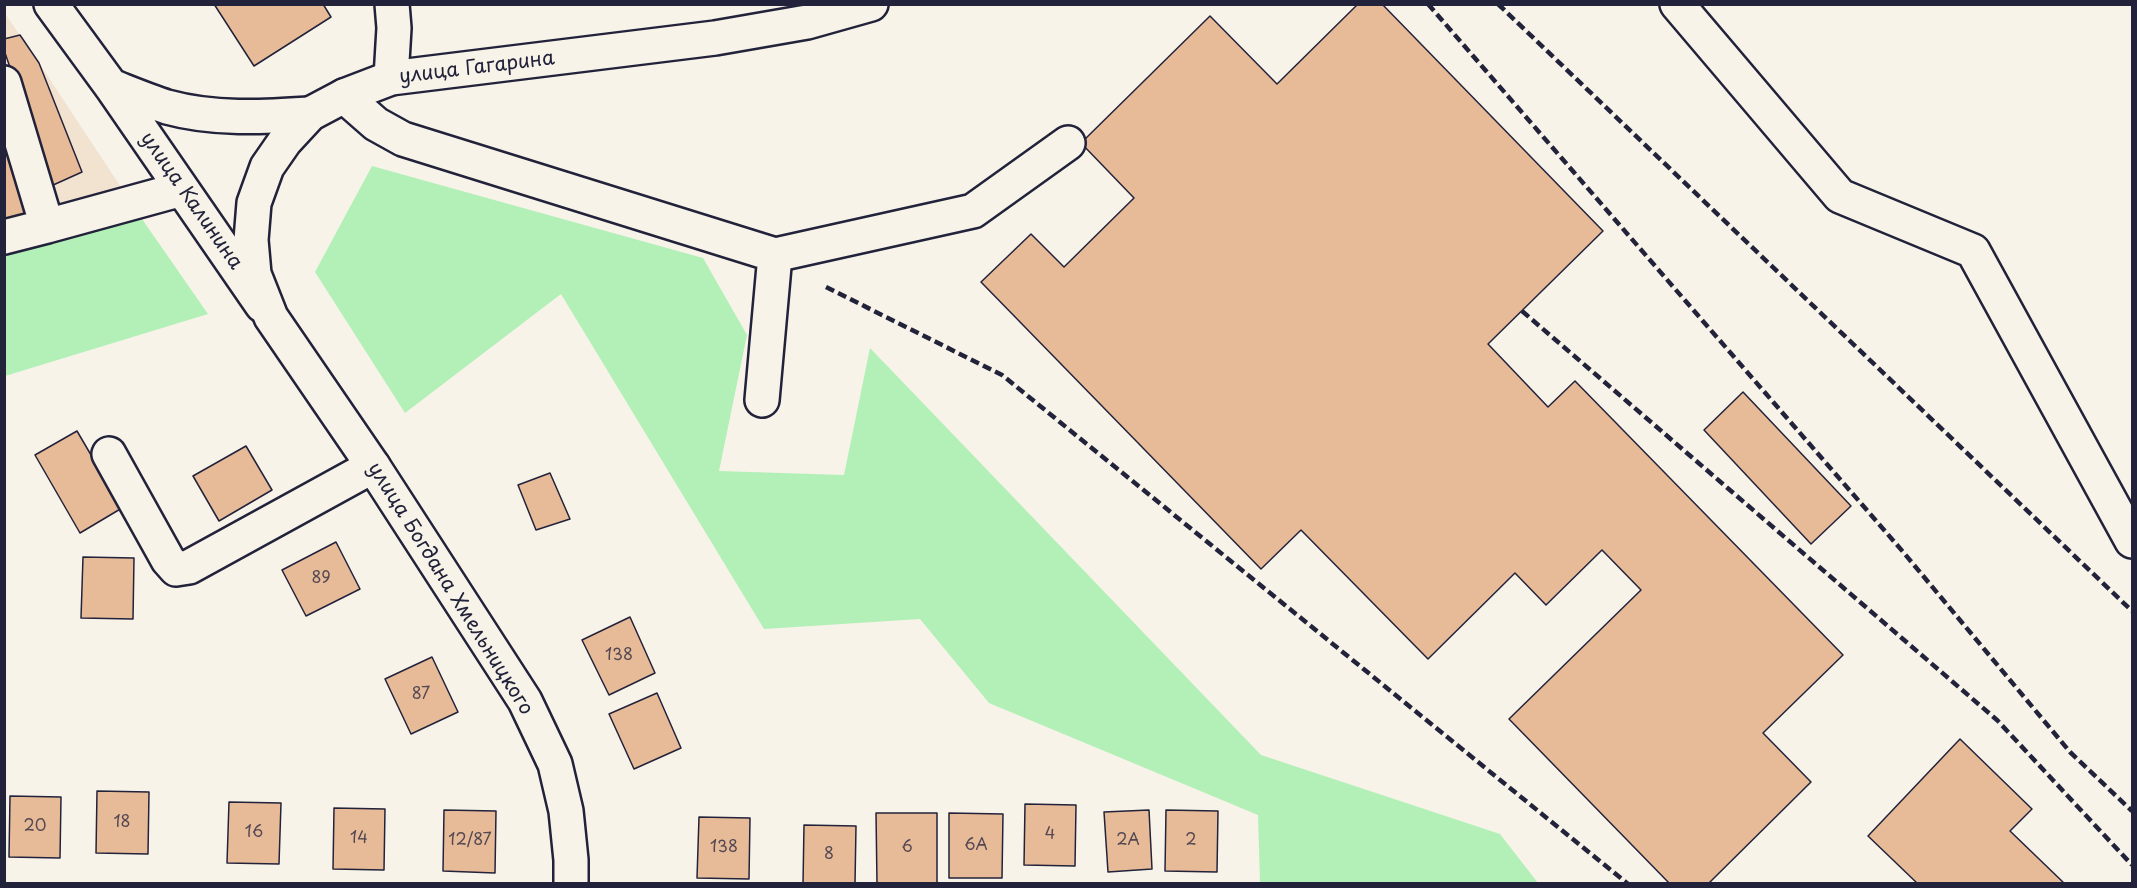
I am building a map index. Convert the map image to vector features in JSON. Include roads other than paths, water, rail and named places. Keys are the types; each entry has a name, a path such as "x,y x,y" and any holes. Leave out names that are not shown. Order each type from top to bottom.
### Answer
{"main road":[{"name":"улица Калинина","path":"51,4 111,86 271,317"},
{"path":"391,78 394,28 392,4"},
{"name":"улица Гагарина","path":"271,317 254,274 250,240 254,203 267,167 285,141 310,114 344,96 391,78 715,38 807,22 871,4"},
{"path":"1677,4 1840,196 1973,251 2133,541"},
{"path":"4,83 47,225"},
{"name":"улица Калинина","path":"111,86 169,107 213,115 259,118 310,114"},
{"path":"344,96 376,124 403,139 775,255 973,211 1068,143"},
{"path":"4,237 182,189"},
{"path":"762,400 775,255"},
{"name":"улица Богдана Хмельницкого","path":"271,317 373,466 525,701 555,764 566,811 571,884"},
{"path":"109,454 168,560 176,569 189,567 373,466"}],"railway":[{"path":"1428,4 1904,553 2070,752 2132,811"},
{"path":"1498,4 2132,611"},
{"path":"826,287 1002,375 1628,884"},
{"path":"1522,311 1997,720 2132,865"}]}
